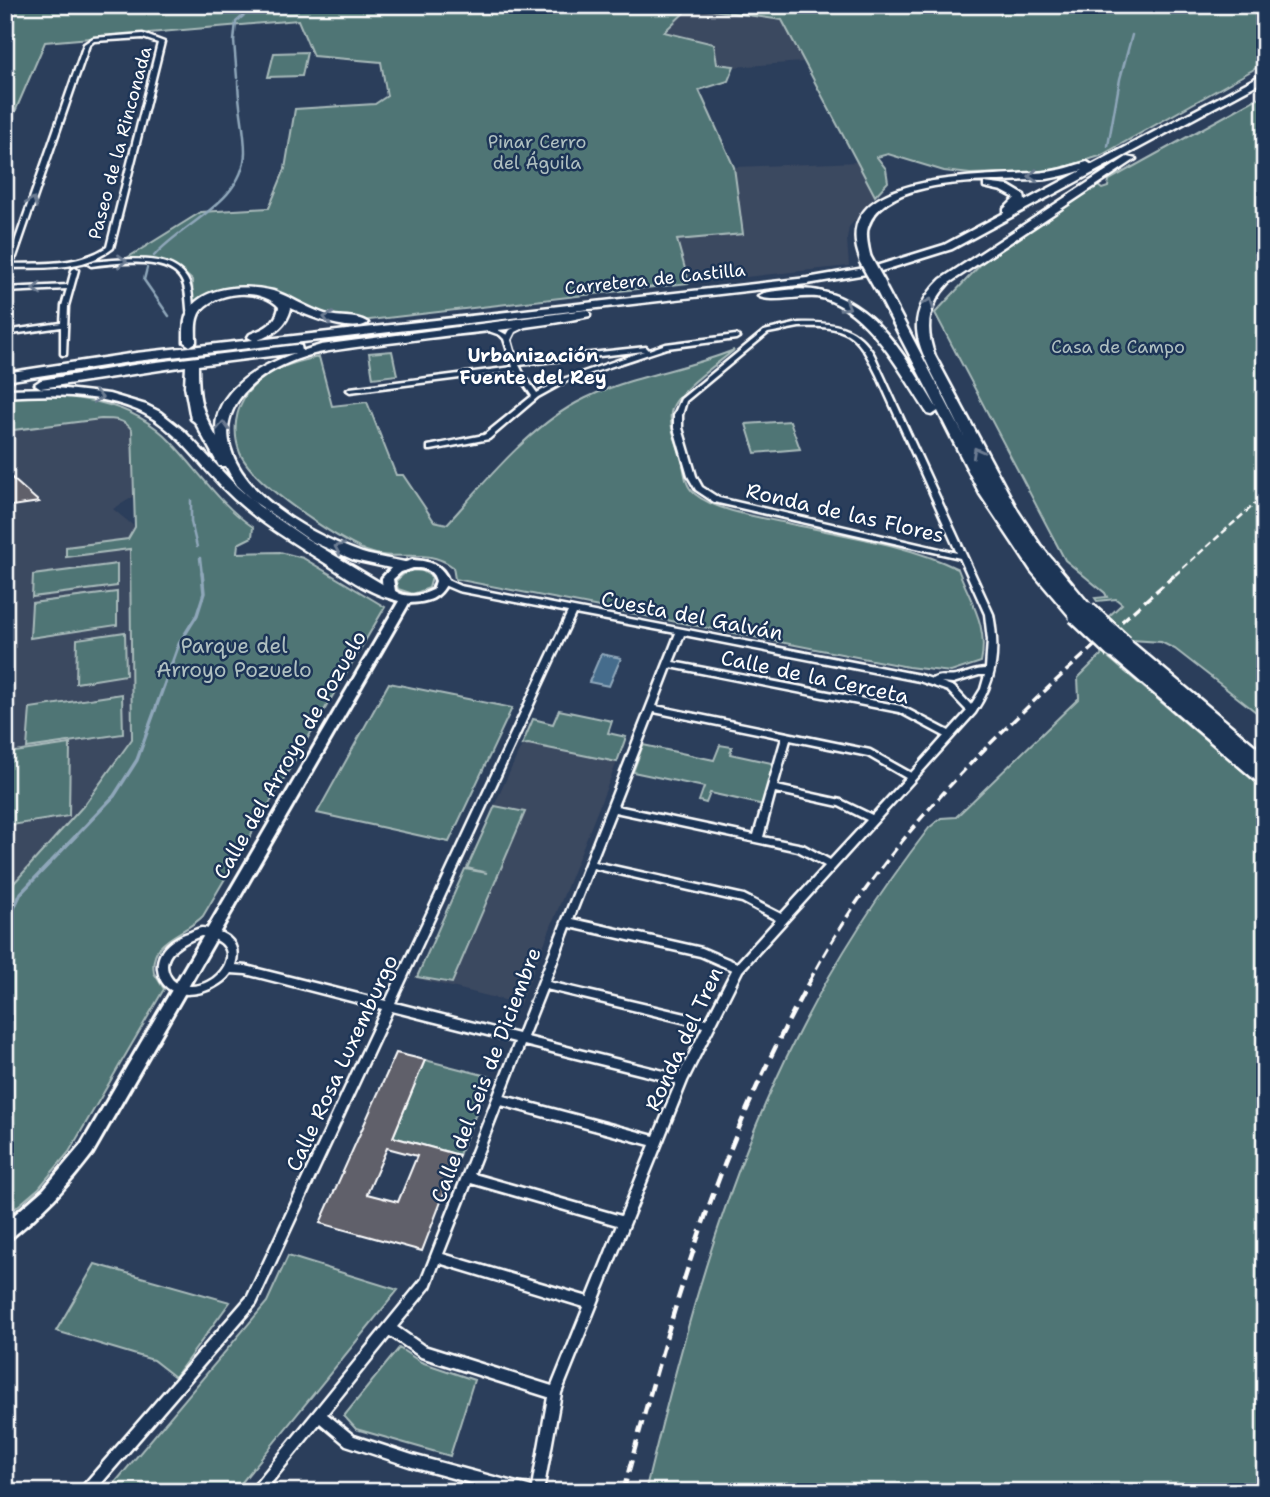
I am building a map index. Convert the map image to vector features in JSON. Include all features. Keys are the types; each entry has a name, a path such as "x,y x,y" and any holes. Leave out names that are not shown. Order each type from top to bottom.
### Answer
{"highway":[{"name":"Carretera de Castilla","path":"5,375 135,356 761,285 878,269 948,247 1265,76"},
{"name":"Carretera de Castilla","path":"5,389 138,363 838,284 910,269 960,250 1265,86"},
{"path":"1082,612 1021,528 860,238 867,215 885,199 897,193 938,182 1069,172 1100,161 1166,130"},
{"path":"956,412 922,335 922,320 931,296 961,269 1131,159"},
{"path":"871,259 869,228 882,207 901,196 928,188 975,184 1005,188 1020,197 1020,202 1012,209 961,235 948,247"},
{"path":"191,342 191,316 200,304 220,294 244,290 273,295 323,318 370,323 606,296 761,285"},
{"path":"885,285 961,449 1009,531 1037,569 1118,647 1265,779"},
{"path":"653,304 806,294 822,295 847,305 869,324 887,345 945,431 961,449"},
{"path":"135,356 248,339 270,330 278,325 285,313 283,304 273,295"},
{"path":"247,488 225,450 221,431 223,412 231,398 248,381 283,361 310,352 554,320 601,310"},
{"path":"5,389 140,368 417,337"},
{"path":"192,365 194,409 201,437 209,459 231,489"},
{"path":"5,389 73,392 141,408 183,436 231,489 279,529 366,582 398,597"},
{"path":"194,409 219,456 247,488 284,518 332,545 373,561 404,566"},
{"path":"1118,647 1265,763"}],"main road":[{"path":"404,566 429,566 439,572 439,587 422,599 398,597 388,589 388,579 404,566"},
{"name":"Calle del Arroyo de Pozuelo","path":"5,1233 32,1213 64,1181 87,1149 213,933 398,597"}],"street":[{"name":"Paseo de la Rinconada","path":"143,36 161,42 110,248 98,257 85,261 5,266 13,257 87,44 93,40 143,36"},
{"path":"5,266 115,261 156,263 174,269 185,279 191,316"},
{"path":"64,354 65,306 75,270"},
{"path":"5,290 70,287"},
{"path":"536,396 516,366 509,340 512,331 520,326 554,320"},
{"path":"5,333 64,326"},
{"name":"Ronda de las Flores","path":"812,326 848,331 859,338 868,351 961,556 717,500 699,488 692,476 678,428 678,415 683,400 765,332 776,328 812,326"},
{"path":"481,328 495,330 509,340"},
{"path":"350,390 736,337"},
{"path":"431,448 486,437 536,396 565,380 666,346"},
{"name":"Ronda del Tren","path":"537,1492 555,1393 682,1080 738,968 972,711 983,694 995,645 989,614 961,556"},
{"name":"Cuesta del Galván","path":"439,587 458,588 920,678 953,680 979,672 990,672"},
{"name":"Calle Rosa Luxemburgo","path":"85,1492 252,1300 573,610"},
{"name":"Calle del Seis de Diciembre","path":"256,1492 426,1283 681,631"},
{"name":"Calle de la Cerceta","path":"668,664 901,709 950,735"},
{"name":"Cuesta del Galván","path":"920,678 951,689 972,711"},
{"path":"651,708 870,753 911,777"},
{"path":"757,840 787,736"},
{"path":"772,788 841,803 873,819"},
{"path":"611,808 800,848 831,865"},
{"path":"590,864 744,899 782,919"},
{"path":"567,922 702,952 738,968"},
{"path":"213,933 227,941 231,947 233,954 229,969 210,986 200,990 180,989 163,977 160,968 162,958 177,940 188,934 213,933"},
{"path":"229,969 259,974 682,1080"},
{"path":"542,984 708,1024"},
{"path":"498,1099 658,1142"},
{"path":"467,1177 624,1222"},
{"path":"436,1257 592,1304"},
{"path":"390,1329 421,1351 555,1393"},
{"path":"319,1415 350,1441 412,1461 529,1492"}],"shaded area":[{"path":"690,7 782,20 803,62 733,67 717,64 676,34 663,32"},
{"path":"858,162 875,196 849,227 849,266 689,283 676,240 743,234 734,167"},
{"path":"117,419 132,430 133,497 113,509 135,527 129,536 132,739 85,804 5,893 5,431"},
{"path":"601,654 621,658 609,686 589,682"},
{"path":"522,745 617,762 520,1004 415,978"}],"green space":[{"name":"Pinar Cerro del Águila","path":"5,5 1265,5 1265,63 1100,156 1065,167 1040,172 970,174 944,171 888,154 877,157 886,169 888,182 875,196 782,20 690,7 664,32 714,44 717,64 734,66 728,81 699,90 734,167 743,234 677,240 689,283 361,321 322,315 270,292 242,286 211,293 193,304 192,280 185,273 162,262 127,258 201,212 269,208 285,169 295,109 375,104 387,96 381,62 313,56 298,20 45,42 5,135"},
{"path":"307,52 302,76 268,77 274,53"},
{"name":"Casa de Campo","path":"1265,94 1265,719 1175,649 1161,642 1131,640 1107,618 1122,604 1116,599 1097,601 1095,598 1107,597 1105,593 1065,560 935,313 983,262 1083,193 1098,186 1102,189 1108,187 1109,180"},
{"path":"734,350 688,388 671,413 672,429 691,490 703,500 736,512 894,546 958,569 980,625 983,649 981,662 951,672 908,667 455,579 453,567 443,561 432,557 377,554 335,534 277,494 248,466 238,445 238,413 255,384 280,368 319,357 332,406 367,402 396,475 403,475 434,521 447,524 523,442 576,403 614,386"},
{"path":"392,351 397,375 373,378 369,353"},
{"name":"Parque del Arroyo Pozuelo","path":"5,395 78,398 99,402 137,416 155,427 171,442 219,498 253,527 252,537 238,544 237,553 280,552 303,558 385,607 203,916 162,945 157,952 154,973 164,989 69,1152 39,1188 5,1217 5,893 85,804 132,739 130,549 66,557 66,547 128,539 135,527 132,430 129,426 119,420 101,419 5,431"},
{"path":"790,421 800,449 755,453 746,424"},
{"path":"117,564 117,586 32,597 33,575"},
{"path":"419,569 432,577 429,588 413,594 398,589 396,581 407,571"},
{"path":"117,592 117,625 30,638 32,603"},
{"path":"125,632 126,675 76,683 77,639"},
{"path":"1103,653 1265,790 1265,1492 645,1492 708,1258 772,1088 812,1007 859,928 929,828 941,818 956,817 1079,698 1078,678"},
{"path":"389,683 512,708 449,842 317,813"},
{"path":"122,694 123,734 27,748 30,708"},
{"path":"559,710 612,721 608,733 626,737 617,762 522,745 533,719 553,724"},
{"path":"70,744 69,816 5,826 8,753"},
{"path":"643,745 714,760 720,745 732,747 730,754 776,764 764,805 710,793 706,803 699,801 704,787 633,772"},
{"path":"495,806 525,812 452,983 417,977 465,869 487,873 467,868"},
{"path":"425,1060 491,1077 459,1155 393,1137"},
{"path":"288,1256 398,1290 234,1492 107,1492 267,1302"},
{"path":"95,1264 230,1302 175,1377 153,1360 56,1331"},
{"path":"399,1348 421,1362 474,1380 450,1456 356,1429 344,1416"}],"building":[{"path":"5,472 39,502 5,507"},
{"path":"396,1053 425,1060 393,1137 459,1155 422,1251 320,1223","holes":["387,1148 417,1156 398,1202 367,1194"]}],"waterway":[{"path":"237,78 234,41 236,22 256,5"},
{"path":"1108,146 1120,79 1132,35"},
{"path":"154,256 223,198 242,169 245,143 238,81"},
{"path":"147,268 144,280 169,316"},
{"path":"191,500 191,522 197,547"},
{"path":"200,558 202,575"},
{"path":"5,927 21,893 114,796 137,760 179,644 197,615 204,593 202,573"}],"railway":[{"path":"1175,575 1265,495"},
{"path":"809,982 844,921 927,811 1022,712 1177,573"},
{"path":"623,1492 674,1311 720,1177 762,1075 810,980"}],"district":[{"name":"Urbanización Fuente del Rey","path":"533,366"}]}
